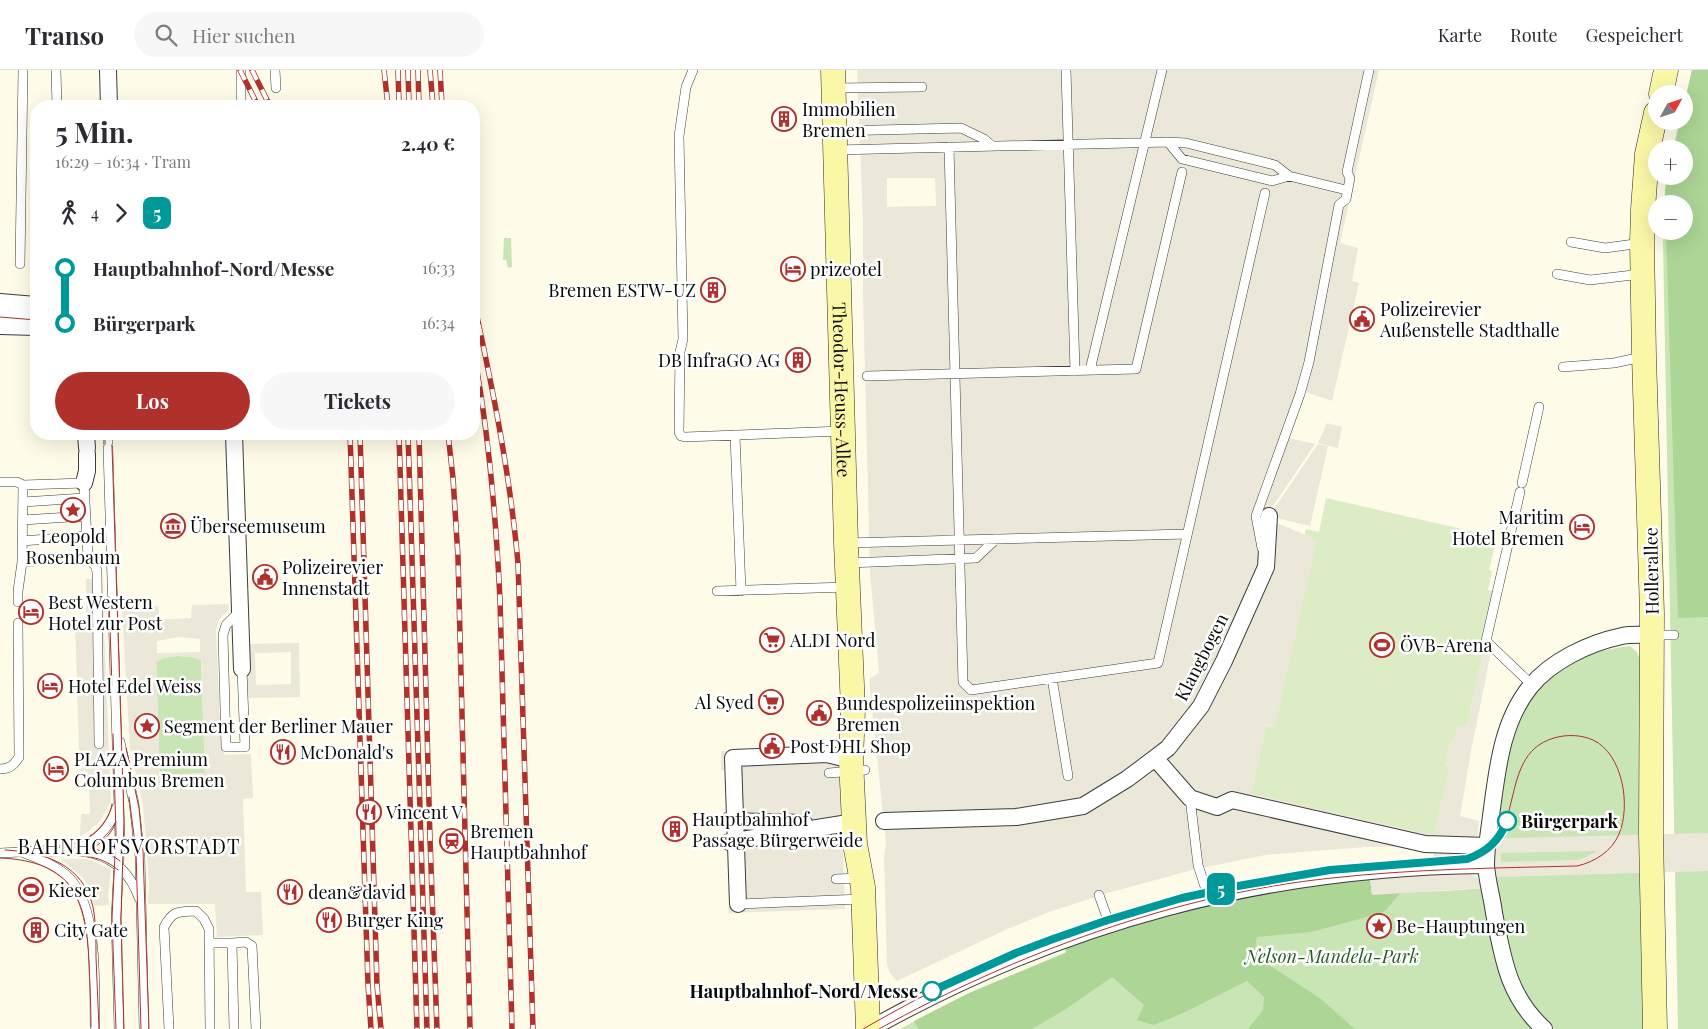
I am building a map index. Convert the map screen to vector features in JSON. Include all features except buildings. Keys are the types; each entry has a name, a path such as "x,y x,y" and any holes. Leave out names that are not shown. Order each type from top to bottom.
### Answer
{"main road":[{"path":"1662,85 1666,70"},
{"name":"Theodor-Heuss-Allee","path":"834,79 843,431 853,709 849,769 869,844 863,888 869,1029"},
{"name":"Hollerallee","path":"1652,130 1647,154 1642,274 1644,356 1663,635 1651,834 1656,1029"}],"street":[{"path":"108,70 109,100"},
{"path":"0,302 30,304"},
{"path":"0,326 30,327"},
{"path":"234,440 242,669"},
{"path":"84,491 87,471 87,445"},
{"name":"Klangbogen","path":"884,821 1016,817 1083,806 1127,779 1168,748 1201,706 1266,567 1269,516"},
{"path":"1544,1029 1532,1018 1519,1000 1509,978 1501,948 1486,865 1496,776 1504,739 1518,705 1532,685 1545,672 1570,656 1596,644 1621,636 1663,635"},
{"path":"738,904 732,842 733,758 827,754 849,769"},
{"path":"1155,758 1190,798 1217,807 1232,800 1425,844 1487,846"},
{"path":"732,821 842,824 732,842"},
{"path":"869,1029 942,991 1038,949 1109,923 1208,896 1310,877 1370,870 1486,865"}],"lane":[{"path":"20,264 23,70"},
{"path":"56,70 57,100"},
{"path":"241,70 241,100"},
{"path":"275,70 276,88"},
{"path":"693,70 686,87 679,136 683,338 680,352 679,432 684,437 843,431"},
{"path":"1066,70 1075,371"},
{"path":"1090,370 1162,70"},
{"path":"1266,567 1256,516 1288,431 1304,378 1339,205 1346,199 1350,178 1346,172 1370,70"},
{"path":"834,79 922,86"},
{"path":"835,141 960,128 984,139 992,146"},
{"path":"835,141 949,147 1145,142 1186,143 1275,165 1289,176 1342,188"},
{"path":"1168,142 1182,159 1272,181 1289,176"},
{"path":"949,147 963,682 972,690 1158,663 1265,193"},
{"path":"867,376 1136,369 1182,172"},
{"path":"1572,242 1605,248 1642,242"},
{"path":"1557,274 1590,280 1642,274"},
{"path":"0,302 30,314"},
{"path":"0,314 30,316"},
{"path":"1563,367 1614,363 1644,356"},
{"path":"1522,483 1539,407"},
{"path":"735,435 741,590"},
{"path":"108,441 118,804 119,866 116,918 119,1029"},
{"path":"0,482 17,482 23,485 84,491"},
{"path":"18,602 22,562 23,485"},
{"path":"23,502 84,491"},
{"path":"84,491 88,557 96,567 97,572 99,744"},
{"path":"1520,492 1486,641 1532,685"},
{"path":"23,520 85,516"},
{"path":"847,553 960,540 1187,534"},
{"path":"22,541 86,536"},
{"path":"847,553 960,559 976,558 996,539"},
{"path":"22,562 88,557"},
{"path":"717,591 848,587"},
{"path":"240,611 226,625 223,635 226,747 245,746 242,669"},
{"path":"0,769 7,769 15,764 19,757 18,623"},
{"path":"1052,678 1068,776"},
{"path":"116,728 134,803 140,857 144,1029"},
{"path":"1190,798 1198,865 1208,896"},
{"path":"68,850 87,844 101,835 111,821 118,804"},
{"path":"0,853 68,850 97,854 119,866 133,884 141,903"},
{"path":"24,853 49,863 66,874 80,893 89,919 92,936 95,1029"},
{"path":"836,879 863,888"},
{"path":"738,904 863,888"},
{"path":"1099,895 1109,923"},
{"path":"169,1029 164,926 169,917 176,912 196,911 204,919 209,929 210,1029"},
{"path":"209,943 246,942 252,946 257,983 256,1029"},
{"path":"232,943 234,1029"}],"green space":[{"path":"1692,70 1708,70 1708,1029 1678,1029 1663,243 1663,240 1693,240 1693,195 1665,195 1666,185 1693,185 1693,140 1675,140 1677,130 1693,130 1693,85 1688,85"},
{"path":"1692,70 1708,70 1708,617 1678,618 1666,240 1693,240 1693,195 1665,195 1665,190 1666,185 1693,185 1693,140 1676,140 1678,130 1693,130 1693,85 1689,85"},
{"path":"504,238 511,238 512,267 508,268 506,260 503,260"},
{"name":"ÖVB-Arena","path":"1326,498 1497,537 1489,570 1492,571 1488,590 1497,592 1467,726 1454,740 1451,739 1445,765 1450,767 1434,836 1251,794 1266,725 1274,727 1268,697 1306,529 1319,532"},
{"path":"1630,646 1637,652 1641,662 1647,1029 1555,1029 1542,1020 1531,1008 1516,980 1507,948 1501,917 1495,853 1500,782 1505,758 1520,714 1540,684 1550,675 1575,660 1603,651"},
{"path":"178,656 201,660 205,773 160,776 156,662 163,658"},
{"path":"1370,877 1372,895 1401,892 1385,911 1311,932 1257,937 1254,955 1321,999 1355,1029 1248,1029 1263,1010 1264,997 1247,981 1189,1010 1153,1025 1137,1020 1144,1005 1112,977 1066,1009 1032,1029 919,1029 914,1021 969,993 1066,953 1065,947 1145,921 1248,896"},
{"name":"Nelson-Mandela-Park","path":"1485,888 1534,1029 900,1029 969,993 1066,952 1248,896 1445,891"}],"shaded area":[{"path":"857,70 1379,70 1340,243 1358,248 1352,281 1359,283 1332,401 1303,391 1289,438 1315,444 1265,518 1317,540 1275,727 1266,725 1251,794 1434,835 1449,767 1445,765 1451,739 1454,739 1458,725 1467,726 1485,646 1491,652 1460,816 1479,821 1476,849 1464,856 1434,858 1433,846 1366,847 1265,855 1192,870 1108,893 1049,912 1005,930 897,981 890,973 887,964 884,855 886,844 869,679 879,673 870,572 863,220","holes":["887,178 935,178 936,206 887,207"]},
{"path":"1327,423 1342,427 1338,448 1318,443"},
{"path":"1318,444 1328,446 1310,526 1269,516"},
{"path":"86,579 102,579 111,801 100,821 80,836 81,814 90,814 89,778 80,778 75,623 86,622"},
{"path":"228,604 229,609 219,619 216,630 221,747 225,755 251,754 253,798 243,799 246,892 261,892 263,935 217,937 215,904 148,904 149,880 143,805 130,749 122,608 158,606 160,619 176,619 191,618 192,605","holes":["178,637 200,639 200,652 157,653 157,641","178,656 201,660 205,773 160,776 156,662 163,658"]},
{"path":"299,643 300,697 243,698 241,644","holes":["291,652 291,684 256,685 255,653"]},
{"path":"839,748 845,909 728,913 730,894 727,770 721,770 721,751"},
{"path":"1708,833 1708,871 1496,877 1495,847 1503,837","holes":["1596,852 1577,860 1501,862 1501,853"]},
{"path":"61,859 88,859 111,869 109,905 94,906 89,888 83,878"},
{"path":"1466,872 1476,877 1485,888 1372,895 1370,877"}],"tram line":[{"path":"0,317 30,320"},
{"path":"112,446 124,820 121,917 124,1029"},
{"path":"109,597 112,686"},
{"path":"113,734 116,833 112,918 116,1029"},
{"path":"863,1029 933,991 980,969 1076,931 1125,915 1226,888 1276,878 1328,870 1457,861 1481,854 1496,841 1505,824 1523,764 1535,748 1554,738 1574,736 1593,740 1603,747 1618,769 1624,796 1623,822 1619,834 1607,851 1596,859 1584,864 1577,866 1454,869 1362,875 1273,886 1215,898 1156,913 1098,931 1041,952 985,976 879,1029"},
{"path":"126,748 139,808 143,851 149,1029"},
{"path":"129,797 136,851 141,1029"},
{"path":"72,845 86,839 103,825 112,804"},
{"name":"5","path":"932,991 1016,953 1053,939 1142,909 1182,898 1330,870 1467,859 1478,855 1496,842 1504,830 1507,821"},
{"path":"89,850 105,839 116,822"},
{"path":"32,849 89,848 110,855 120,861"},
{"path":"5,850 34,854 60,863 81,880 88,892 93,907 95,925 99,1029"},
{"path":"49,856 86,856 103,860 118,870"},
{"path":"0,858 25,861 45,867 60,876 72,888 85,921 88,942 91,1027"}],"railway":[{"path":"240,70 255,100"},
{"path":"252,70 267,100"},
{"path":"384,70 387,100"},
{"path":"398,70 399,100"},
{"path":"408,70 409,100"},
{"path":"418,70 419,100"},
{"path":"430,70 432,100"},
{"path":"440,70 442,100"},
{"path":"480,331 500,432 515,530 518,563 533,1029"},
{"path":"480,391 494,507 500,600 512,1029"},
{"path":"350,440 371,1029"},
{"path":"360,440 377,985 381,1029"},
{"path":"399,440 417,1029"},
{"path":"408,440 427,1029"},
{"path":"419,440 437,1029"},
{"path":"449,440 458,557 470,1029"}],"place":[{"name":"Immobilien Bremen","path":"784,119"},
{"name":"prizeotel","path":"793,269"},
{"name":"Bremen ESTW-UZ","path":"713,290"},
{"name":"Polizeirevier Außenstelle Stadthalle","path":"1362,319"},
{"name":"DB InfraGO AG","path":"798,360"},
{"name":"Leopold Rosenbaum","path":"73,510"},
{"name":"Überseemuseum","path":"173,526"},
{"name":"Maritim Hotel Bremen","path":"1582,527"},
{"name":"Polizeirevier Innenstadt","path":"265,577"},
{"name":"Best Western Hotel zur Post","path":"31,612"},
{"name":"ALDI Nord","path":"772,640"},
{"name":"ÖVB-Arena","path":"1382,645"},
{"name":"Hotel Edel Weiss","path":"50,686"},
{"name":"Al Syed","path":"771,702"},
{"name":"Bundespolizeiinspektion Bremen","path":"819,713"},
{"name":"Segment der Berliner Mauer","path":"147,726"},
{"name":"Post DHL Shop","path":"772,746"},
{"name":"McDonald's","path":"283,752"},
{"name":"PLAZA Premium Columbus Bremen","path":"56,769"},
{"name":"Vincent V","path":"369,812"},
{"name":"Bürgerpark","path":"1507,821"},
{"name":"Hauptbahnhof Passage Bürgerweide","path":"675,829"},
{"name":"Bremen Hauptbahnhof","path":"452,841"},
{"name":"Kieser","path":"31,890"},
{"name":"dean&david","path":"290,892"},
{"name":"Burger King","path":"329,920"},
{"name":"Be-Hauptungen","path":"1379,926"},
{"name":"City Gate","path":"36,930"},
{"name":"Hauptbahnhof-Nord/Messe","path":"932,991"}],"district":[{"name":"BAHNHOFSVORSTADT","path":"129,845"}]}
